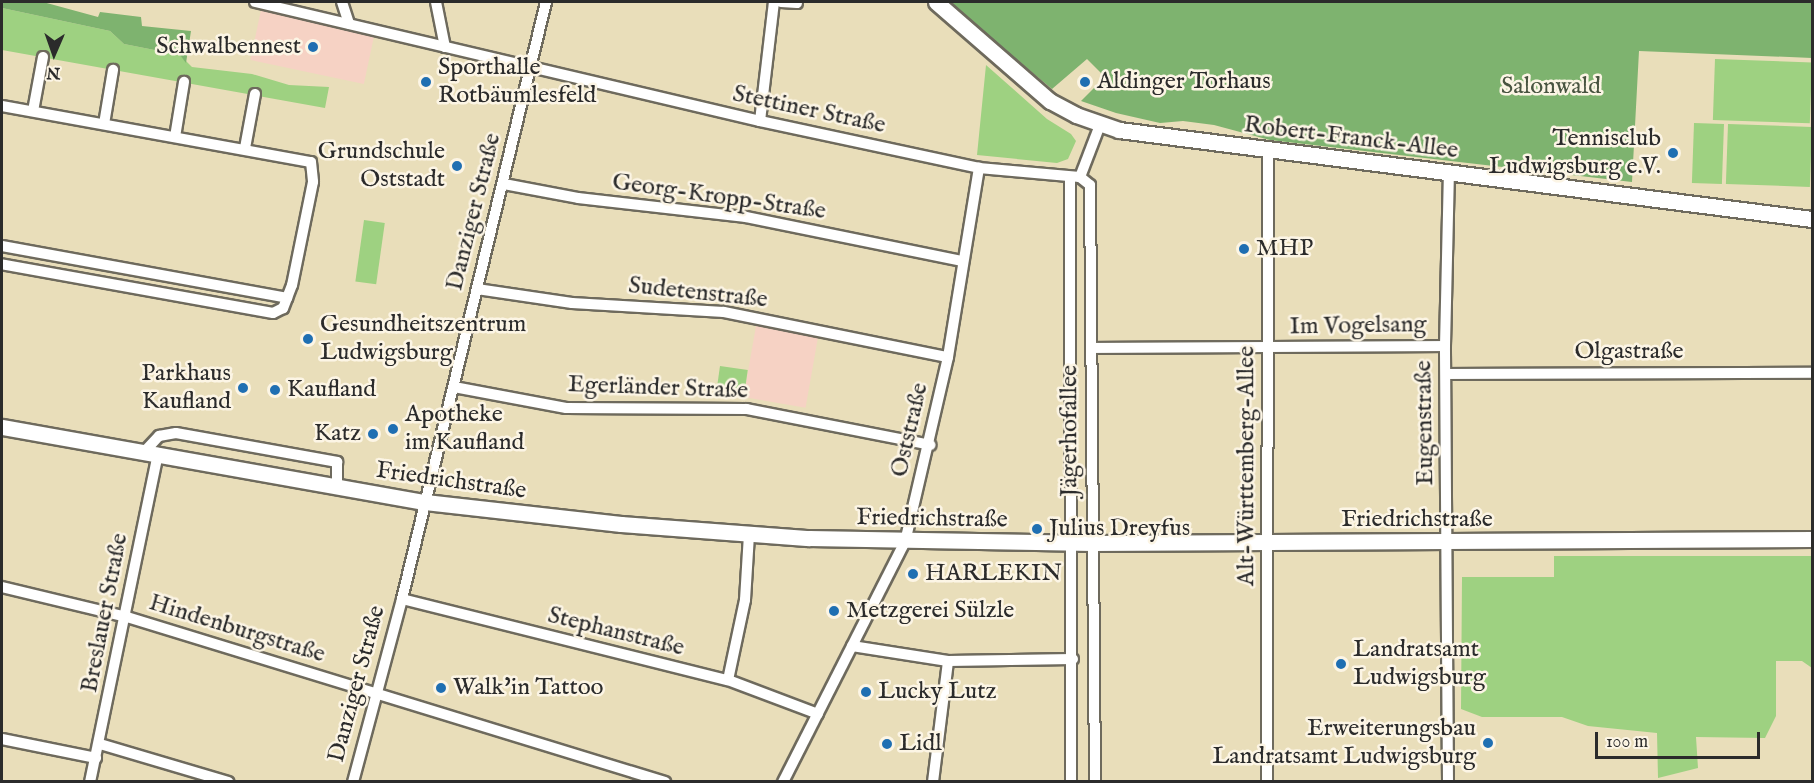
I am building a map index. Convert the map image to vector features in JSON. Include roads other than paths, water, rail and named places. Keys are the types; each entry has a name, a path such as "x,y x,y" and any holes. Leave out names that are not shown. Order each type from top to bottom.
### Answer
{"main road":[{"name":"Robert-Franck-Allee","path":"936,2 1050,101 1100,125 1147,135 1268,151 1812,219"},
{"name":"Friedrichstraße","path":"2,427 425,502 749,534 905,542 1072,543 1812,539"},
{"name":"Friedrichstraße","path":"1746,540 1812,529"},
{"name":"Friedrichstraße","path":"1746,540 1812,549"}],"street":[{"name":"Stettiner Straße","path":"255,2 759,122 979,168 1075,178"},
{"path":"342,2 349,24"},
{"path":"436,2 445,47"},
{"name":"Danziger Straße","path":"353,782 402,599 504,184 546,2"},
{"path":"759,122 774,2"},
{"path":"781,2 797,3"},
{"path":"33,111 43,57"},
{"path":"104,124 113,70"},
{"path":"175,137 184,82"},
{"path":"245,148 255,94"},
{"path":"2,105 245,148 311,162 313,167 305,238 283,308 273,313 2,264"},
{"name":"Jägerhofallee","path":"1071,782 1075,178 1100,125"},
{"name":"Alt-Württemberg-Allee","path":"1267,782 1268,151"},
{"name":"Oststraße","path":"783,782 905,542 930,445 948,357 979,168"},
{"name":"Eugenstraße","path":"1448,782 1445,346 1449,173"},
{"name":"Jägerhofallee","path":"1075,178 1090,186 1095,782"},
{"name":"Georg-Kropp-Straße","path":"504,184 578,198 746,217 963,261"},
{"path":"2,246 287,298"},
{"path":"159,292 163,276"},
{"name":"Sudetenstraße","path":"477,289 572,303 724,312 948,357"},
{"name":"Im Vogelsang","path":"1091,348 1445,346"},
{"name":"Olgastraße","path":"1446,374 1812,373"},
{"name":"Egerländer Straße","path":"454,387 566,408 634,410 708,406 747,410 930,445"},
{"path":"151,452 159,436 176,433 338,462 337,486"},
{"name":"Breslauer Straße","path":"90,782 127,617 151,452"},
{"path":"728,680 745,600 749,534"},
{"name":"Hindenburgstraße","path":"2,587 127,617 665,782"},
{"name":"Stephanstraße","path":"402,599 728,680 818,714"},
{"path":"852,646 948,661 1073,659"},
{"path":"933,782 948,661"},
{"path":"2,739 96,758"},
{"path":"100,744 228,782"}],"place":[{"name":"Schwalbennest","path":"313,47"},
{"name":"Sporthalle Rotbäumlesfeld","path":"426,82"},
{"name":"Aldinger Torhaus","path":"1085,82"},
{"name":"Tennisclub Ludwigsburg e.V.","path":"1673,153"},
{"name":"Grundschule Oststadt","path":"457,166"},
{"name":"MHP","path":"1244,249"},
{"name":"Gesundheitszentrum Ludwigsburg","path":"308,339"},
{"name":"Parkhaus Kaufland","path":"243,388"},
{"name":"Kaufland","path":"275,390"},
{"name":"Apotheke im Kaufland","path":"393,429"},
{"name":"Katz","path":"373,434"},
{"name":"Julius Dreyfus","path":"1037,529"},
{"name":"HARLEKIN","path":"913,574"},
{"name":"Metzgerei Sülzle","path":"834,611"},
{"name":"Landratsamt Ludwigsburg","path":"1341,664"},
{"name":"Walk'in Tattoo","path":"441,688"},
{"name":"Lucky Lutz","path":"866,692"},
{"name":"Erweiterungsbau Landratsamt Ludwigsburg","path":"1488,743"},
{"name":"Lidl","path":"887,744"}],"park label":[{"name":"Salonwald","path":"1551,87"}]}
